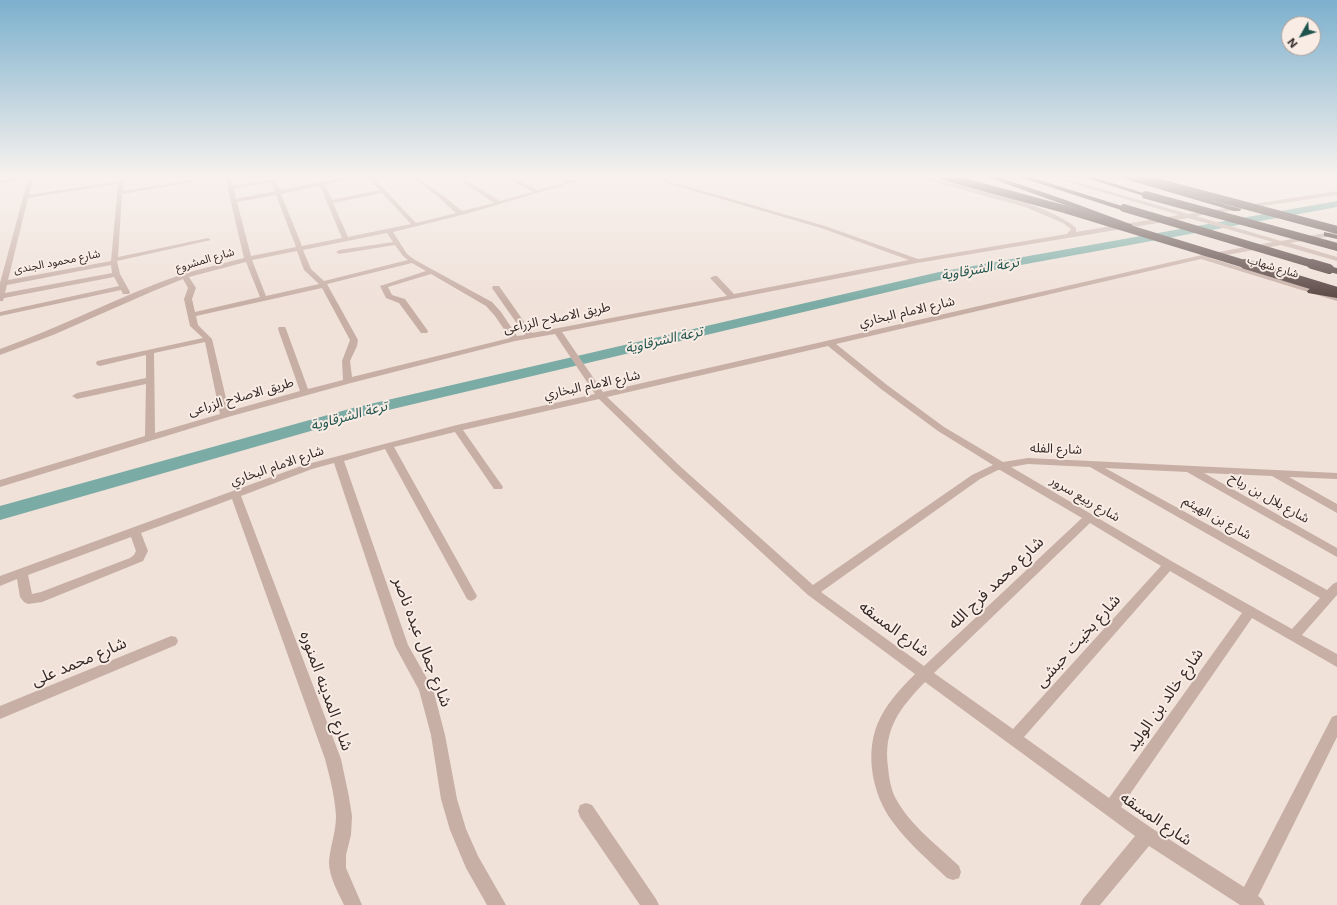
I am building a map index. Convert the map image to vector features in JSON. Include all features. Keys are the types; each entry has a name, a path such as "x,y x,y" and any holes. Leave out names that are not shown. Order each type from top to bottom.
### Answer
{"highway":[{"path":"1097,219 1337,292"},
{"path":"1113,219 1129,225"},
{"path":"1162,219 1333,270"},
{"path":"1237,219 1337,247"},
{"path":"1291,219 1337,232"},
{"path":"1327,234 1337,237"},
{"path":"1312,291 1337,295"}],"street":[{"path":"20,219 0,297 116,274"},
{"path":"118,219 114,261 116,274 129,298"},
{"path":"239,219 248,259 264,299"},
{"path":"287,219 308,270 323,284 354,340 354,346 346,361 348,381"},
{"path":"337,219 346,239"},
{"path":"409,219 415,225"},
{"name":"شارع المشروع","path":"0,352 56,331 154,287 185,276 248,259 389,231 437,219"},
{"path":"793,219 823,228 917,261"},
{"path":"1063,219 1068,222 1074,229 1073,232 1067,237"},
{"name":"طريق الاصلاح الزراعى","path":"0,484 225,415 348,381 515,339 917,261 1166,219"},
{"path":"1199,219 1337,259"},
{"path":"389,231 405,255 413,261 430,272 489,304 498,314 515,339"},
{"name":"شارع الامام البخاري","path":"0,581 308,467 338,458 597,391 831,344 1202,257 1337,232"},
{"name":"شارع محمود الجندى","path":"4,283 208,240"},
{"path":"339,252 397,243"},
{"name":"شارع شهاب","path":"1202,257 1337,299"},
{"path":"192,316 413,261"},
{"path":"424,331 402,301 389,296 384,286 430,272"},
{"path":"185,276 192,288 188,299 194,326 208,339 225,415"},
{"path":"714,278 733,296"},
{"path":"0,314 123,287"},
{"path":"496,288 530,336"},
{"path":"282,329 305,393"},
{"name":"شارع المسقه","path":"557,331 597,391 678,470 812,592 926,673 1013,739 1146,836 1252,902"},
{"path":"100,363 208,339"},
{"name":"شارع ربيع سرور","path":"831,344 884,387 941,429 1169,565 1337,661"},
{"path":"150,352 150,438"},
{"path":"77,396 150,380"},
{"path":"458,428 498,487"},
{"path":"388,445 471,596"},
{"name":"شارع جمال عبده ناصر","path":"338,458 402,646 426,690 438,735 450,799 458,830 472,862 497,905"},
{"name":"شارع الفله","path":"812,592 986,471 1000,465 1028,461 1337,476"},
{"name":"شارع بن الهيثم","path":"1092,464 1328,596"},
{"name":"شارع بلال بن رباح","path":"1188,469 1337,553"},
{"path":"1274,473 1337,509"},
{"name":"شارع المدينه المنوره","path":"235,494 333,759 339,782 342,807 343,835 338,851 338,867 353,905"},
{"name":"شارع محمد فرج الله","path":"953,872 896,814 886,795 878,750 884,727 895,706 926,673 1089,518"},
{"path":"22,573 26,597 32,600 42,597 134,561 138,558 142,551 135,531"},
{"name":"شارع بخيت حبشى","path":"1013,739 1169,565"},
{"path":"1293,636 1337,587"},
{"name":"شارع خالد بن الوليد","path":"1110,809 1250,611"},
{"name":"شارع محمد على","path":"0,713 171,641"},
{"path":"1252,902 1337,722"},
{"path":"586,811 650,905"},
{"path":"1088,905 1146,836"}],"waterway":[{"name":"ترعة الشرقاوية","path":"0,513 359,412 939,276 1253,219"}]}
